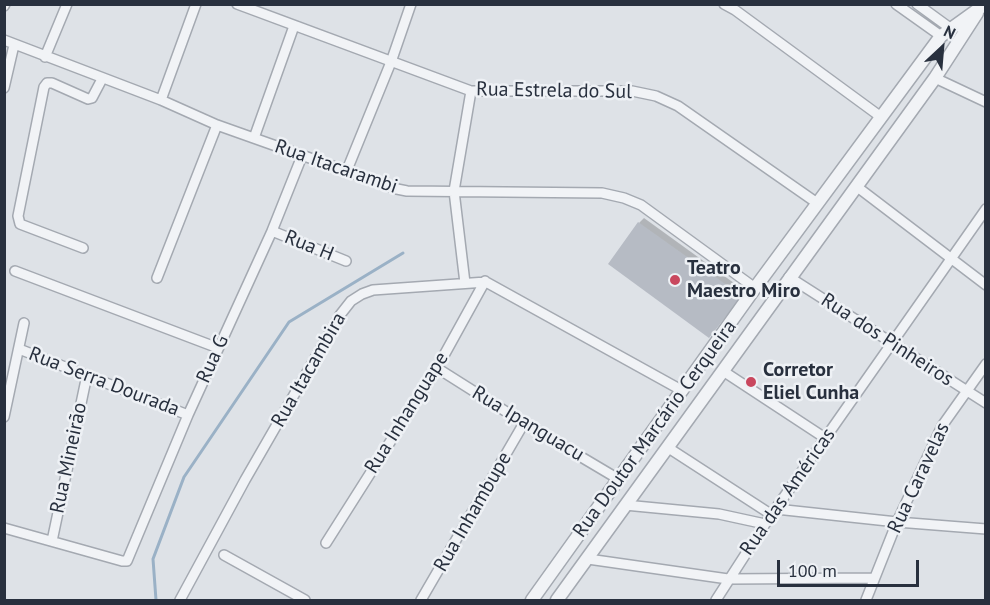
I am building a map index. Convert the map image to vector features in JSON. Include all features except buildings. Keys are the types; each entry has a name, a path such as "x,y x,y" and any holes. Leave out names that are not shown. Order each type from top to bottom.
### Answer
{"street":[{"path":"45,57 67,4"},
{"path":"161,100 196,4"},
{"name":"Rua Estrela do Sul","path":"237,4 471,91 632,91 656,96 678,106 817,203"},
{"path":"347,170 391,62 411,4"},
{"path":"724,4 881,117"},
{"path":"896,4 945,32"},
{"path":"917,4 945,32"},
{"name":"Rua Doutor Marcário Cerqueira","path":"532,600 817,203 945,32 982,6"},
{"name":"Rua Doutor Marcário Cerqueira","path":"557,600 934,78 982,6"},
{"path":"254,138 294,26"},
{"path":"4,88 9,43"},
{"name":"Rua Itacarambi","path":"9,43 161,100 217,125 407,191 602,193 624,198 641,205 756,288"},
{"path":"934,78 986,102"},
{"path":"83,248 20,224 18,216 44,87 47,83 52,83 88,99 92,98 102,79"},
{"path":"465,283 454,191 471,91"},
{"path":"157,278 217,125"},
{"name":"Rua G","path":"52,541 126,561 188,415 272,231 302,156"},
{"path":"856,186 986,285"},
{"name":"Rua das Américas","path":"716,600 765,524 986,209"},
{"name":"Rua H","path":"272,231 346,261"},
{"path":"15,271 218,348"},
{"name":"Rua dos Pinheiros","path":"789,277 986,403"},
{"path":"485,281 683,391"},
{"name":"Rua Itacambira","path":"180,600 251,470 340,315 351,301 373,290 485,281"},
{"name":"Rua Inhanguape","path":"326,543 437,368 485,281"},
{"path":"4,417 24,323"},
{"path":"713,348 714,355 718,359 731,360"},
{"name":"Rua Serra Dourada","path":"19,349 188,415"},
{"name":"Rua Caravelas","path":"866,600 897,522 942,426 986,364"},
{"name":"Rua Ipanguacu","path":"437,368 620,480"},
{"path":"697,370 707,375 712,385"},
{"path":"723,371 825,438"},
{"name":"Rua Mineirão","path":"52,541 87,375"},
{"name":"Rua Inhambupe","path":"421,600 524,423"},
{"path":"667,447 774,512 986,529"},
{"path":"625,505 719,514 765,524"},
{"path":"4,528 52,541"},
{"path":"224,555 305,600"},
{"path":"588,559 728,579 874,578"}],"waterway":[{"path":"156,600 153,559 184,477 289,322 403,253"}],"place":[{"name":"Teatro Maestro Miro","path":"675,280"},
{"name":"Corretor Eliel Cunha","path":"751,382"}]}
